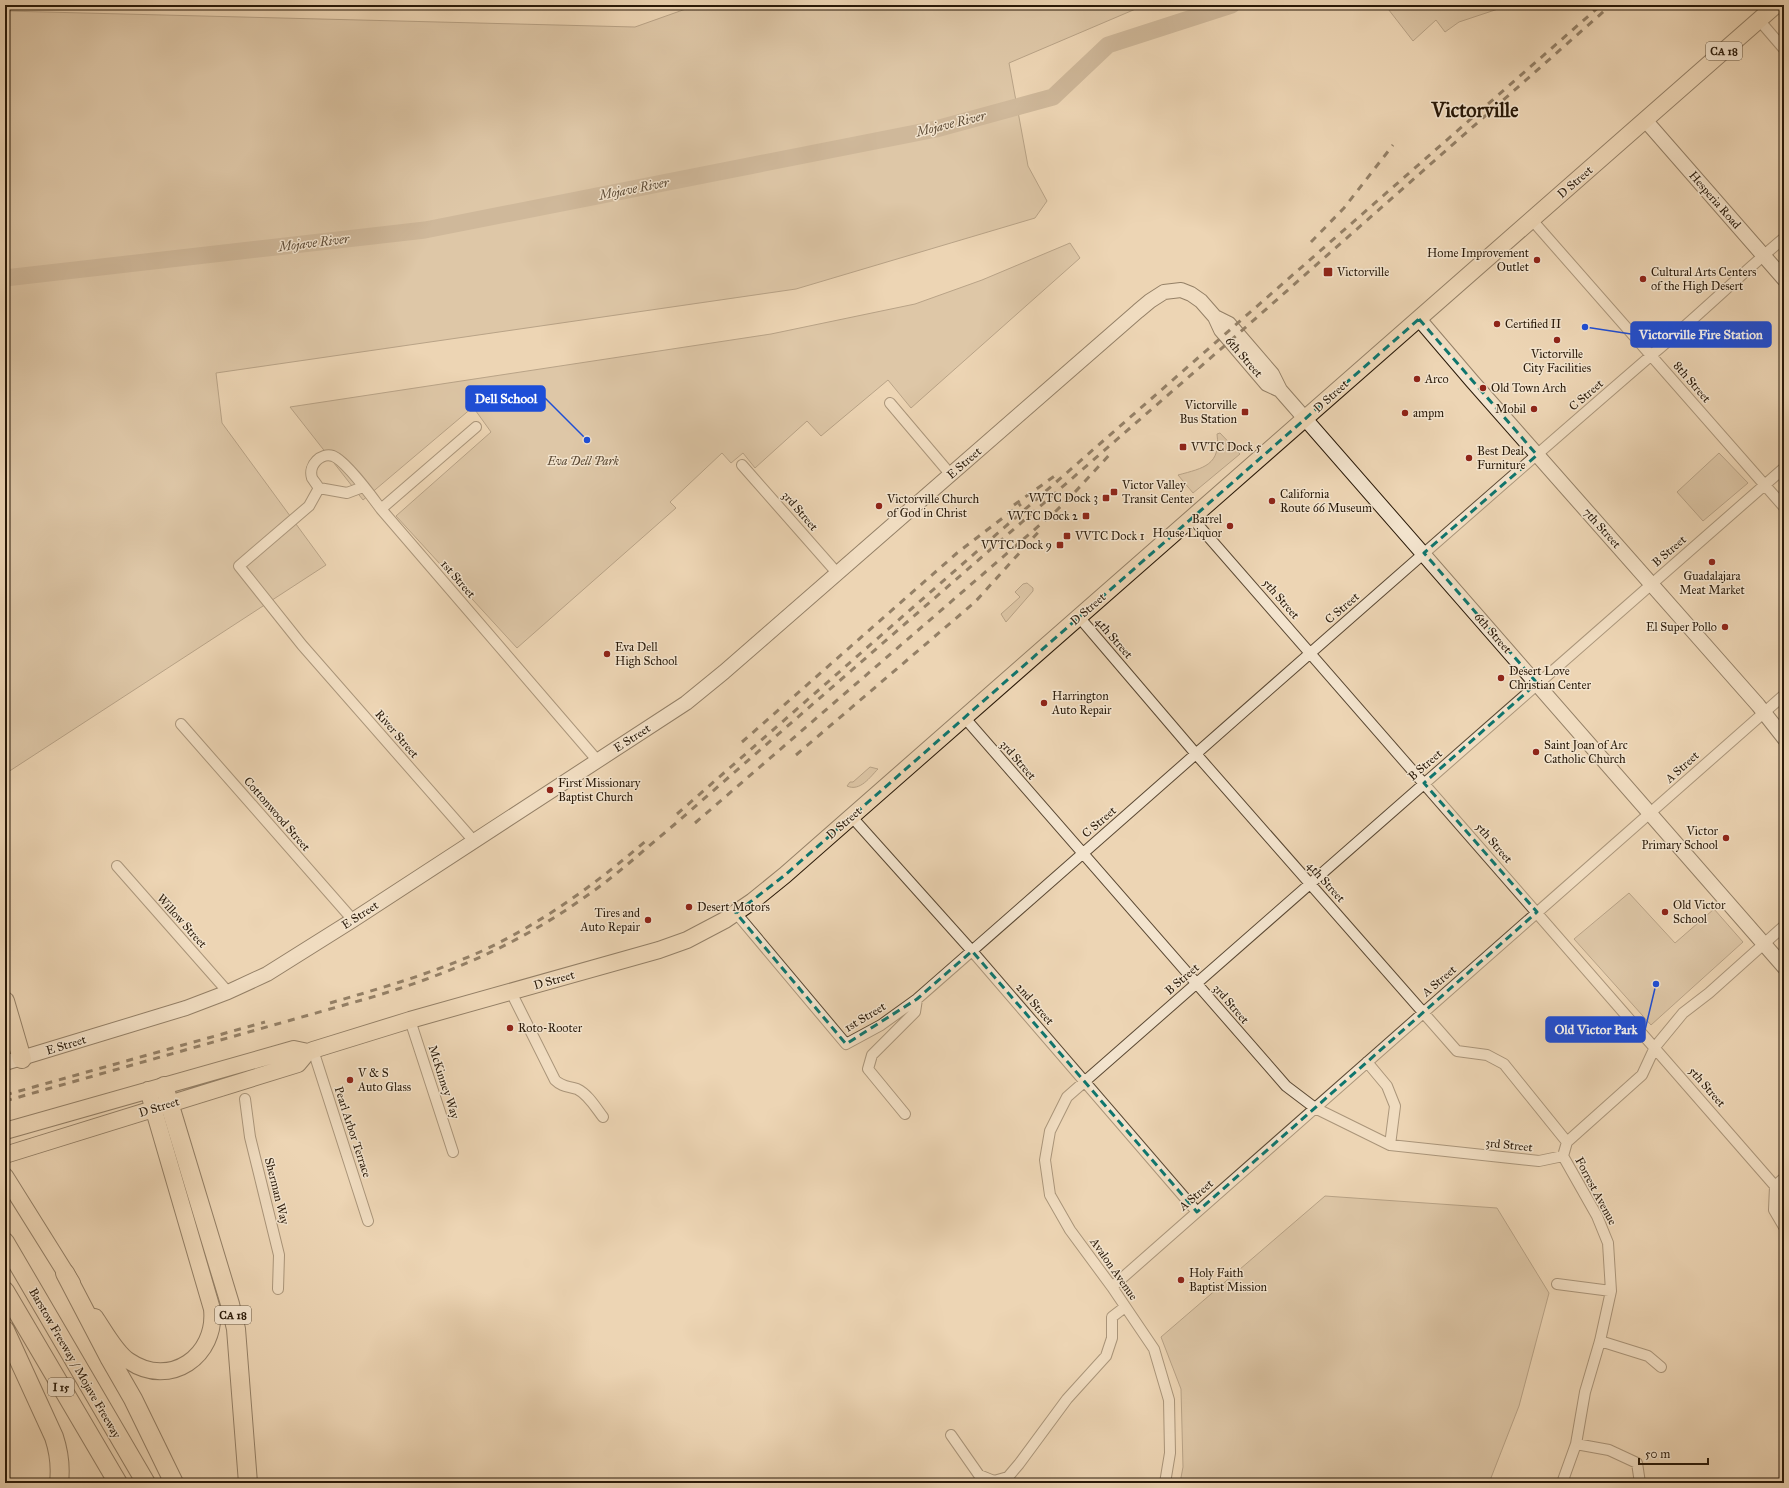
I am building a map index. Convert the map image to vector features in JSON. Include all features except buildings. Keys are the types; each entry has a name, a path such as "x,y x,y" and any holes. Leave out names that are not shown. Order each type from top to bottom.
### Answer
{"highway":[{"path":"5,1001 13,1061"},
{"path":"156,1088 162,1106"},
{"name":"CA 18","path":"162,1106 230,1304 236,1329 248,1483"},
{"name":"Barstow Freeway / Mojave Freeway","path":"5,1242 146,1483"},
{"path":"65,1273 110,1360 133,1399 174,1483"},
{"name":"Barstow Freeway / Mojave Freeway","path":"5,1291 118,1483"},
{"path":"5,1330 54,1437 60,1466 59,1483"}],"main road":[{"name":"D Street","path":"5,1131 294,1048 310,1051 410,1020 659,950 701,933 736,913 785,875 1646,121 1776,5"},
{"name":"D Street","path":"5,1155 298,1064 310,1051"},
{"path":"5,1176 65,1273 121,1354 130,1362 155,1371 183,1366 195,1358 204,1348 213,1320 212,1308 162,1106"}],"street":[{"path":"1759,20 1784,49"},
{"name":"Hesperia Road","path":"1646,121 1784,279"},
{"name":"8th Street","path":"1532,220 1784,507"},
{"name":"C Street","path":"917,999 1424,553 1652,356 1763,255 1784,238"},
{"name":"6th Street","path":"1180,290 1196,297 1215,317 1229,324 1272,374 1280,390 1424,553 1784,967"},
{"name":"E Street","path":"13,1061 186,1008 228,992 267,974 597,760 704,689 1150,301 1164,292 1180,290"},
{"name":"7th Street","path":"1419,319 1537,455 1765,712 1784,738"},
{"path":"890,403 951,475"},
{"path":"381,509 476,427"},
{"name":"1st Street","path":"319,488 312,478 311,471 316,460 323,456 333,456 348,468 381,509 597,760"},
{"name":"3rd Street","path":"742,464 838,574"},
{"name":"B Street","path":"1085,1082 1784,468"},
{"path":"319,488 347,493 363,487"},
{"name":"River Street","path":"319,488 309,506 239,566 302,645 473,840"},
{"name":"5th Street","path":"1192,518 1775,1186"},
{"name":"4th Street","path":"1079,617 1196,754 1457,1051 1487,1055 1504,1064 1524,1092 1567,1142"},
{"name":"A Street","path":"1112,1287 1784,695"},
{"name":"3rd Street","path":"964,717 1286,1086 1315,1108 1390,1145 1539,1161 1563,1156"},
{"name":"Cottonwood Street","path":"181,724 352,920"},
{"name":"2nd Street","path":"851,816 972,951 1197,1212"},
{"name":"Willow Street","path":"117,866 228,992"},
{"name":"1st Street","path":"736,913 846,1044 881,1025 917,999"},
{"path":"1567,1142 1642,1075 1655,1048 1683,1013 1709,993 1784,926"},
{"path":"511,992 555,1080 560,1085 579,1090 592,1102 603,1117"},
{"path":"905,1114 868,1069 872,1055 915,1012 917,999"},
{"name":"McKinney Way","path":"410,1020 453,1152"},
{"name":"Pearl Arbor Terrace","path":"310,1051 368,1221"},
{"path":"1367,1062 1387,1086 1395,1106 1390,1145"},
{"name":"Avalon Avenue","path":"1085,1082 1066,1097 1050,1131 1045,1160 1050,1195 1070,1230 1112,1287 1124,1307 1154,1349 1169,1400 1170,1453 1165,1483"},
{"name":"Sherman Way","path":"245,1099 250,1137 279,1255 278,1289"},
{"name":"Forrest Avenue","path":"1562,1483 1576,1444 1585,1392 1600,1341 1610,1291 1608,1243 1597,1216 1563,1156 1567,1142"},
{"path":"1784,1178 1775,1186 1774,1210 1784,1227"},
{"path":"1557,1284 1610,1291"},
{"path":"951,1435 979,1475 994,1481 1008,1477 1067,1399 1106,1356 1112,1338 1112,1317 1124,1307"},
{"path":"1600,1341 1648,1356 1661,1366"},
{"path":"1576,1444 1609,1450 1637,1463 1640,1483"}],"highlighted area":[{"path":"1419,319 1537,455 1424,553 1537,683 1424,783 1537,912 1197,1212 972,951 917,999 846,1044 736,913 785,875"}],"green space":[{"path":"697,5 1145,5 1009,63 1028,166 1047,201 1035,218 796,289 216,373 222,423 326,565 5,774 5,11 635,27"},
{"path":"1385,5 1510,5 1459,22 1445,32 1436,20 1413,41"},
{"name":"Eva Dell Park","path":"1070,243 1080,258 911,408 888,380 821,436 807,421 755,468 743,453 731,463 722,453 670,502 676,508 517,648 396,516 491,432 473,407 363,500 290,407 771,334 915,304 982,280"},
{"path":"1220,433 1240,454 1193,493 1178,475 1196,470 1209,464 1216,452 1218,444 1217,434"},
{"path":"1719,453 1748,483 1703,521 1677,492"},
{"path":"1027,583 1033,588 1033,591 1006,622 1001,614 1020,597 1015,592 1023,584"},
{"path":"870,767 878,769 864,783 856,787 847,786 850,782 853,782"},
{"path":"1629,893 1675,943 1714,909 1743,942 1651,1025 1574,939"},
{"path":"1325,1196 1497,1208 1549,1293 1519,1406 1489,1483 1180,1483 1183,1467 1181,1389 1161,1337"}],"waterway":[{"name":"Mojave River","path":"5,278 425,230 936,129 1053,97 1108,45 1232,5"}],"railway":[{"path":"677,814 1601,5"},
{"path":"5,1101 369,998 426,979 508,944 560,914 597,889 675,824 1230,341 1611,5"},
{"path":"1311,242 1344,208 1393,145"},
{"path":"1075,492 1112,452"},
{"path":"1014,505 1056,475"},
{"path":"695,823 1056,511 1078,489"},
{"path":"742,742 957,553 1021,504"},
{"path":"796,755 975,602 1042,528"},
{"path":"330,1003 426,973 464,959 505,940 569,901 648,839"},
{"path":"5,1095 265,1022"}],"place":[{"name":"Home Improvement Outlet","path":"1537,260"},
{"name":"Victorville","path":"1328,272"},
{"name":"Cultural Arts Centers of the High Desert","path":"1643,279"},
{"name":"Certified II","path":"1497,324"},
{"name":"Victorville Fire Station","path":"1585,327"},
{"name":"Victorville City Facilities","path":"1557,340"},
{"name":"Arco","path":"1417,379"},
{"name":"Old Town Arch","path":"1483,388"},
{"name":"Mobil","path":"1534,409"},
{"name":"Victorville Bus Station","path":"1245,412"},
{"name":"ampm","path":"1405,413"},
{"name":"Dell School","path":"587,440"},
{"name":"VVTC Dock 5","path":"1183,447"},
{"name":"Best Deal Furniture","path":"1469,458"},
{"name":"Victor Valley Transit Center","path":"1114,492"},
{"name":"VVTC Dock 3","path":"1106,498"},
{"name":"California Route 66 Museum","path":"1272,501"},
{"name":"Victorville Church of God in Christ","path":"879,506"},
{"name":"VVTC Dock 2","path":"1086,516"},
{"name":"Barrel House Liquor","path":"1230,526"},
{"name":"VVTC Dock 1","path":"1067,536"},
{"name":"VVTC Dock 9","path":"1060,545"},
{"name":"Guadalajara Meat Market","path":"1712,562"},
{"name":"El Super Pollo","path":"1725,627"},
{"name":"Eva Dell High School","path":"607,654"},
{"name":"Desert Love Christian Center","path":"1501,678"},
{"name":"Harrington Auto Repair","path":"1044,703"},
{"name":"Saint Joan of Arc Catholic Church","path":"1536,752"},
{"name":"First Missionary Baptist Church","path":"550,790"},
{"name":"Victor Primary School","path":"1726,838"},
{"name":"Desert Motors","path":"689,907"},
{"name":"Old Victor School","path":"1665,912"},
{"name":"Tires and Auto Repair","path":"648,920"},
{"name":"Old Victor Park","path":"1656,984"},
{"name":"Roto-Rooter","path":"510,1028"},
{"name":"V & S Auto Glass","path":"350,1080"},
{"name":"Holy Faith Baptist Mission","path":"1181,1280"}],"district":[{"name":"Victorville","path":"1475,110"}]}
